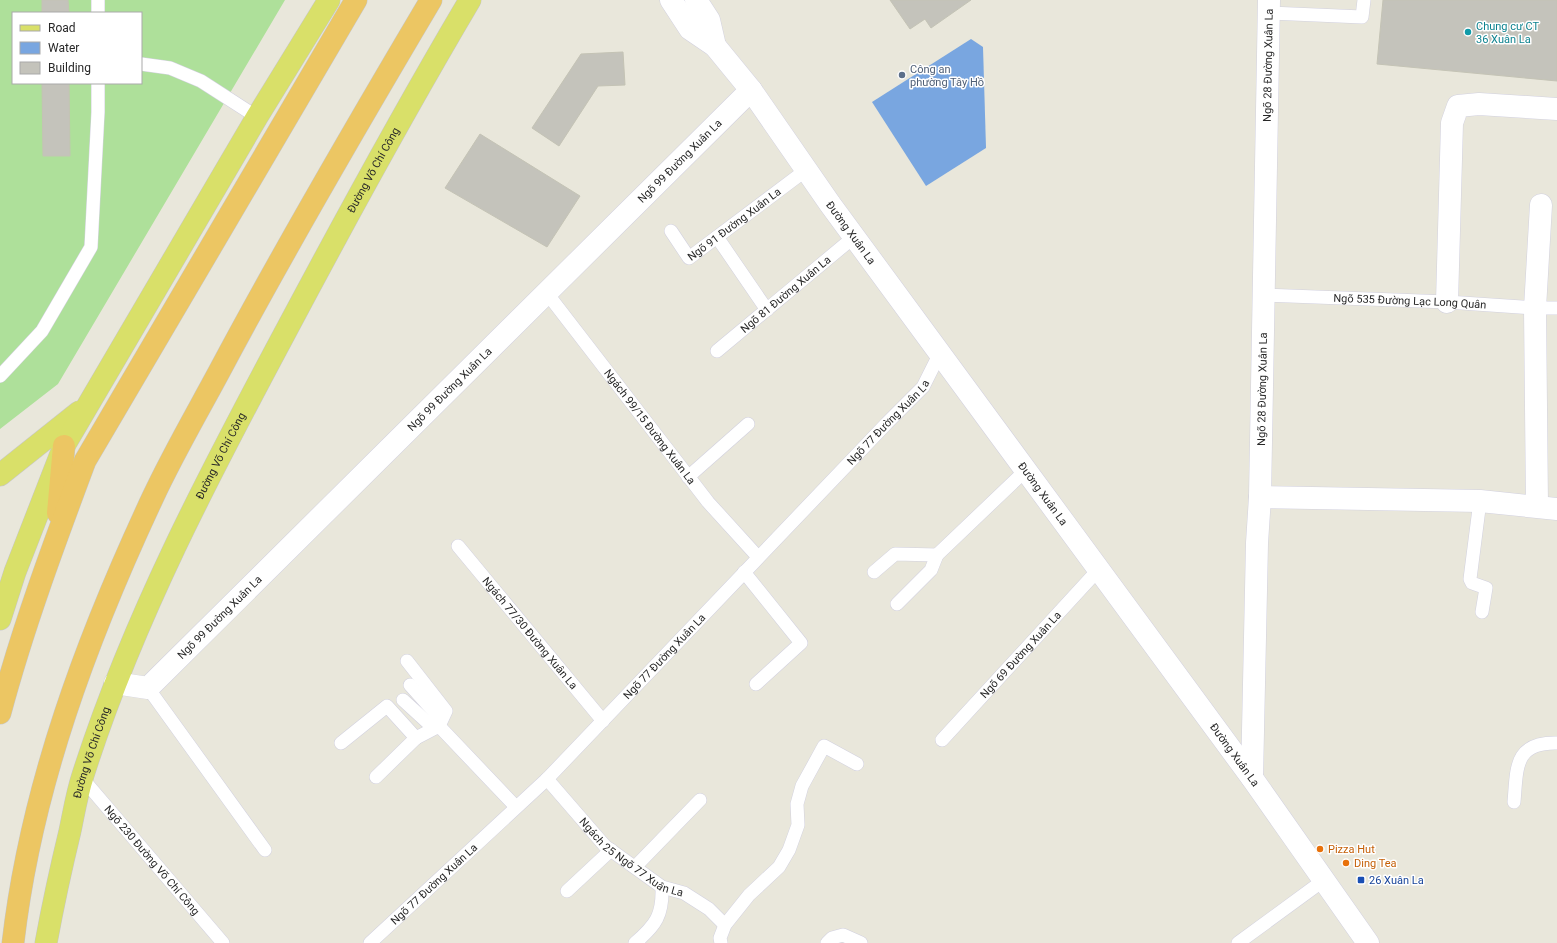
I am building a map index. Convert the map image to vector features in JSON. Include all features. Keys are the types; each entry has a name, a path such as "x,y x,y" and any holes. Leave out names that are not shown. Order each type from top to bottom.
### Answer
{"highway":[{"path":"0,713 6,670 85,461 213,240 356,0"},
{"path":"13,943 16,913 37,808 90,644 111,592 154,496 261,292 431,0"},
{"path":"55,542 64,446"}],"main road":[{"path":"0,619 15,572 64,446 257,118 329,0"},
{"name":"Đường Võ Chí Công","path":"46,943 54,898 82,778 114,683 186,521 348,214 470,0"},
{"path":"0,475 38,443 86,407"}],"street":[{"name":"Đường Xuân La","path":"671,0 690,29 715,46 751,90 854,237 940,353 1024,471 1099,569 1252,778 1368,943"},
{"name":"Đường Xuân La","path":"696,0 709,20 715,46"},
{"name":"Ngõ 28 Đường Xuân La","path":"1252,778 1257,543 1260,497 1268,6"},
{"name":"Ngõ 99 Đường Xuân La","path":"148,688 751,90"},
{"path":"1447,302 1452,122 1458,106 1479,104 1557,109"},
{"path":"1260,497 1480,502 1547,507 1535,308 1541,205"},
{"path":"114,683 148,688"}],"lane":[{"path":"98,0 98,12"},
{"path":"1268,6 1362,17 1364,0"},
{"path":"142,64 170,68 201,81 257,118"},
{"path":"0,376 42,331 90,247 98,112 98,84"},
{"name":"Ngõ 91 Đường Xuân La","path":"671,231 689,258 806,170"},
{"path":"717,237 767,310"},
{"name":"Ngõ 81 Đường Xuân La","path":"717,351 854,237"},
{"name":"Ngách 99/15 Đường Xuân La","path":"546,292 688,477 708,502 758,557"},
{"name":"Ngõ 535 Đường Lạc Long Quân","path":"1263,295 1557,308"},
{"name":"Ngõ 77 Đường Xuân La","path":"370,943 547,779 758,557 923,387 940,353"},
{"path":"688,477 748,424"},
{"path":"897,604 931,570 938,555 1024,471"},
{"path":"1480,502 1470,579 1472,583 1486,588 1482,612"},
{"name":"Ngách 77/30 Đường Xuân La","path":"458,546 603,721"},
{"path":"874,572 894,554 938,555"},
{"name":"Ngõ 69 Đường Xuân La","path":"942,740 1099,569"},
{"path":"744,572 801,643 756,684"},
{"path":"376,777 416,738 439,726 446,711 407,660"},
{"path":"410,685 435,713 439,726 516,807"},
{"path":"148,688 265,850"},
{"path":"403,700 427,722 439,726"},
{"path":"341,743 387,706 416,738"},
{"path":"1514,802 1517,764 1522,754 1536,744 1557,743"},
{"path":"721,943 720,938 725,925 749,895 780,867 798,826 797,804 802,786 824,746 857,764"},
{"name":"Ngõ 230 Đường Võ Chí Công","path":"82,778 223,943"},
{"name":"Ngách 25 Ngõ 77 Xuân La","path":"547,779 605,846 662,887 684,893 709,909 725,925"},
{"path":"635,867 700,800"},
{"path":"567,891 611,850"},
{"path":"1238,943 1324,880"},
{"path":"635,943 651,930 658,917 662,904 662,887"},
{"path":"827,943 832,938 843,935 861,943"}],"green space":[{"path":"0,0 285,0 58,384 0,429"}],"water":[{"path":"971,39 983,47 986,148 926,186 872,102"}],"building":[{"path":"42,0 68,0 69,12 42,12"},
{"path":"890,0 971,0 931,28 925,19 910,29"},
{"name":"Chung cư CT 36 Xuân La","path":"1383,0 1557,0 1557,81 1377,64"},
{"path":"623,52 625,85 598,86 559,146 532,128 581,54"},
{"path":"42,84 69,84 70,156 43,156"},
{"path":"480,134 580,196 547,247 445,188"}],"place":[{"name":"Chung cư CT 36 Xuân La","path":"1468,32"},
{"name":"Công an phường Tây Hồ","path":"902,75"},
{"name":"Pizza Hut","path":"1320,849"},
{"name":"Ding Tea","path":"1346,863"},
{"name":"26 Xuân La","path":"1361,880"}]}
